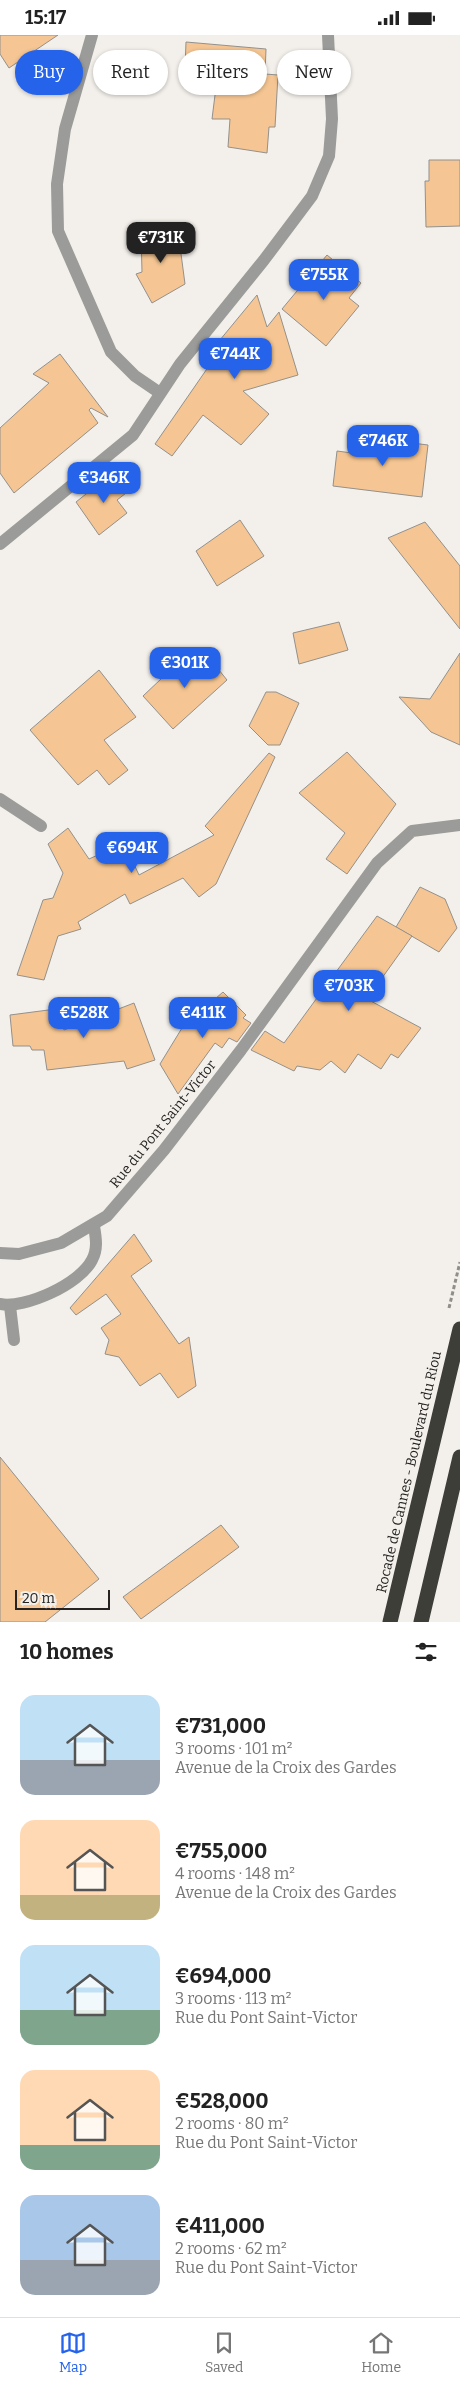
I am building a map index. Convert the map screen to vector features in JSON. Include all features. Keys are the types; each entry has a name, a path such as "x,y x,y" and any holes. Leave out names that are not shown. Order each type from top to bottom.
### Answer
{"highway":[{"name":"Rocade de Cannes - Boulevard du Riou","path":"390,1622 460,1329"},
{"path":"422,1622 460,1457"}],"street":[{"path":"92,35 65,129 56,184 58,231 111,352 135,376 160,393"},
{"path":"3,542 134,435 160,393 312,196 329,156 332,119 328,35"},
{"path":"0,799 41,827"},
{"name":"Rue du Pont Saint-Victor","path":"0,1253 18,1254 61,1243 94,1226 107,1216 164,1150 241,1050 377,863 412,831 460,825"},
{"path":"14,1340 5,1305 26,1302 64,1287 83,1272 92,1261 97,1246 94,1226"}],"building":[{"path":"0,35 58,35 36,50 15,50 15,64 9,68 0,54"},
{"path":"186,42 266,49 266,50 186,50"},
{"path":"267,74 277,75 275,127 269,127 267,153 228,147 230,119 212,119 215,95 267,95"},
{"path":"429,160 460,160 460,226 426,227 425,181 429,181"},
{"path":"178,231 185,284 152,303 136,274 142,272 141,234"},
{"path":"327,255 361,283 349,298 359,306 326,346 282,309"},
{"path":"257,295 267,327 279,312 298,375 243,391 269,414 241,445 203,415 172,456 155,444 220,350 215,346"},
{"path":"60,354 108,417 91,408 89,410 98,423 14,493 0,473 0,428 49,383 33,374"},
{"path":"354,438 372,441 372,438 428,445 422,497 333,486 337,451 352,453"},
{"path":"111,474 130,490 117,500 127,513 99,535 76,502"},
{"path":"240,520 264,556 217,586 196,551"},
{"path":"425,522 460,566 460,629 388,538"},
{"path":"339,622 348,650 299,664 293,633"},
{"path":"460,653 460,745 431,732 399,697 430,699"},
{"path":"206,654 227,680 173,729 143,696 180,661 201,656 203,658"},
{"path":"99,670 136,717 104,740 128,770 109,785 97,770 78,785 30,730"},
{"path":"266,692 276,692 299,703 280,745 268,745 249,726"},
{"path":"347,752 396,804 347,874 326,859 345,833 299,793"},
{"path":"269,753 275,757 216,884 199,897 183,878 130,904 125,894 78,922 81,929 58,936 44,980 17,975 43,900 53,898 63,873 48,844 68,828 89,859 124,843 139,875 214,835 205,826"},
{"path":"420,887 445,899 457,928 439,952 396,927"},
{"path":"377,916 412,936 367,999 421,1028 398,1058 391,1054 381,1069 358,1054 345,1073 331,1061 320,1070 297,1066 294,1071 251,1050 265,1031 284,1043"},
{"path":"223,992 246,1015 243,1018 251,1023 237,1042 229,1038 222,1048 215,1043 178,1094 160,1064 182,1028"},
{"path":"134,1003 155,1060 127,1069 124,1061 47,1070 44,1050 32,1050 30,1046 13,1046 10,1015 56,1009 64,1030"},
{"path":"134,1234 152,1261 131,1276 179,1344 189,1337 196,1386 178,1398 160,1373 140,1386 119,1357 105,1354 109,1340 101,1328 121,1314 106,1294 76,1315 70,1308"},
{"path":"0,1457 99,1579 45,1622 0,1622"},
{"path":"221,1525 239,1547 141,1619 123,1597"}]}
